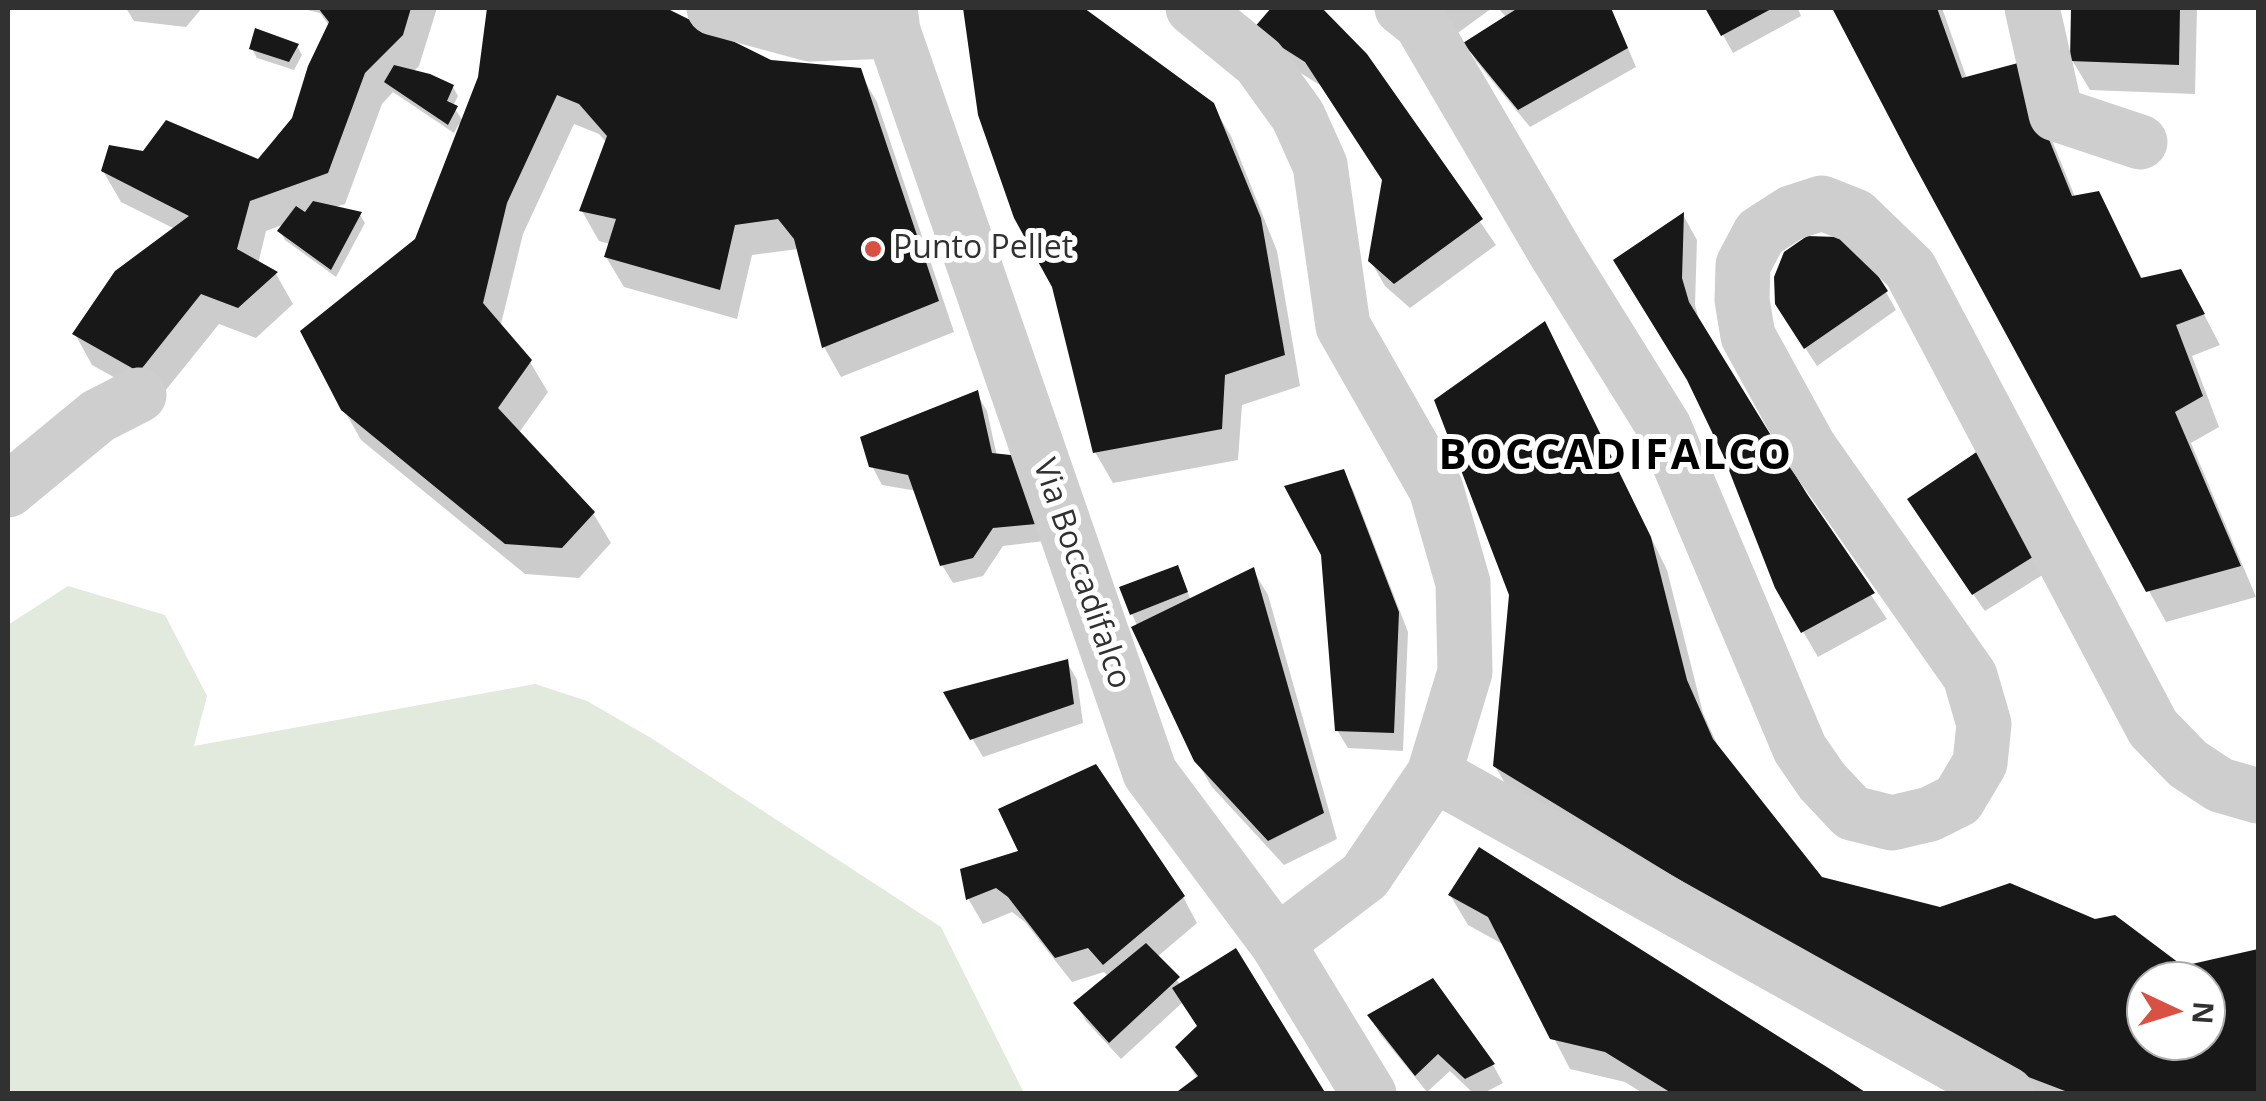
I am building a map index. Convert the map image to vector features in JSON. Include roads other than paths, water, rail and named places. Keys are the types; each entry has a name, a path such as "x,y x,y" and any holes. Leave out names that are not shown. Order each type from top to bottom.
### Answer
{"street":[{"path":"714,8 810,34 891,19"},
{"path":"1193,8 1258,62 1298,116 1320,165 1342,326 1436,490 1463,583 1465,672 1434,774 1365,876 1277,943"},
{"path":"1402,8 1421,22 1664,427 1800,749 1822,781 1852,813 1892,823 1930,814 1958,800 1980,763 1984,724 1970,676 1809,447 1748,336 1742,300 1743,265 1760,234 1791,213 1822,204 1855,216 1910,269 2153,728 2188,764 2220,784 2258,796"},
{"path":"2032,8 2056,114 2140,142"},
{"name":"Via Boccadifalco","path":"891,19 1150,774 1277,943 1369,1094"},
{"path":"8,490 98,416 139,395"},
{"path":"1434,774 2007,1094"}],"place":[{"name":"Punto Pellet","path":"873,249"}],"district":[{"name":"BOCCADIFALCO","path":"1616,457"}]}
